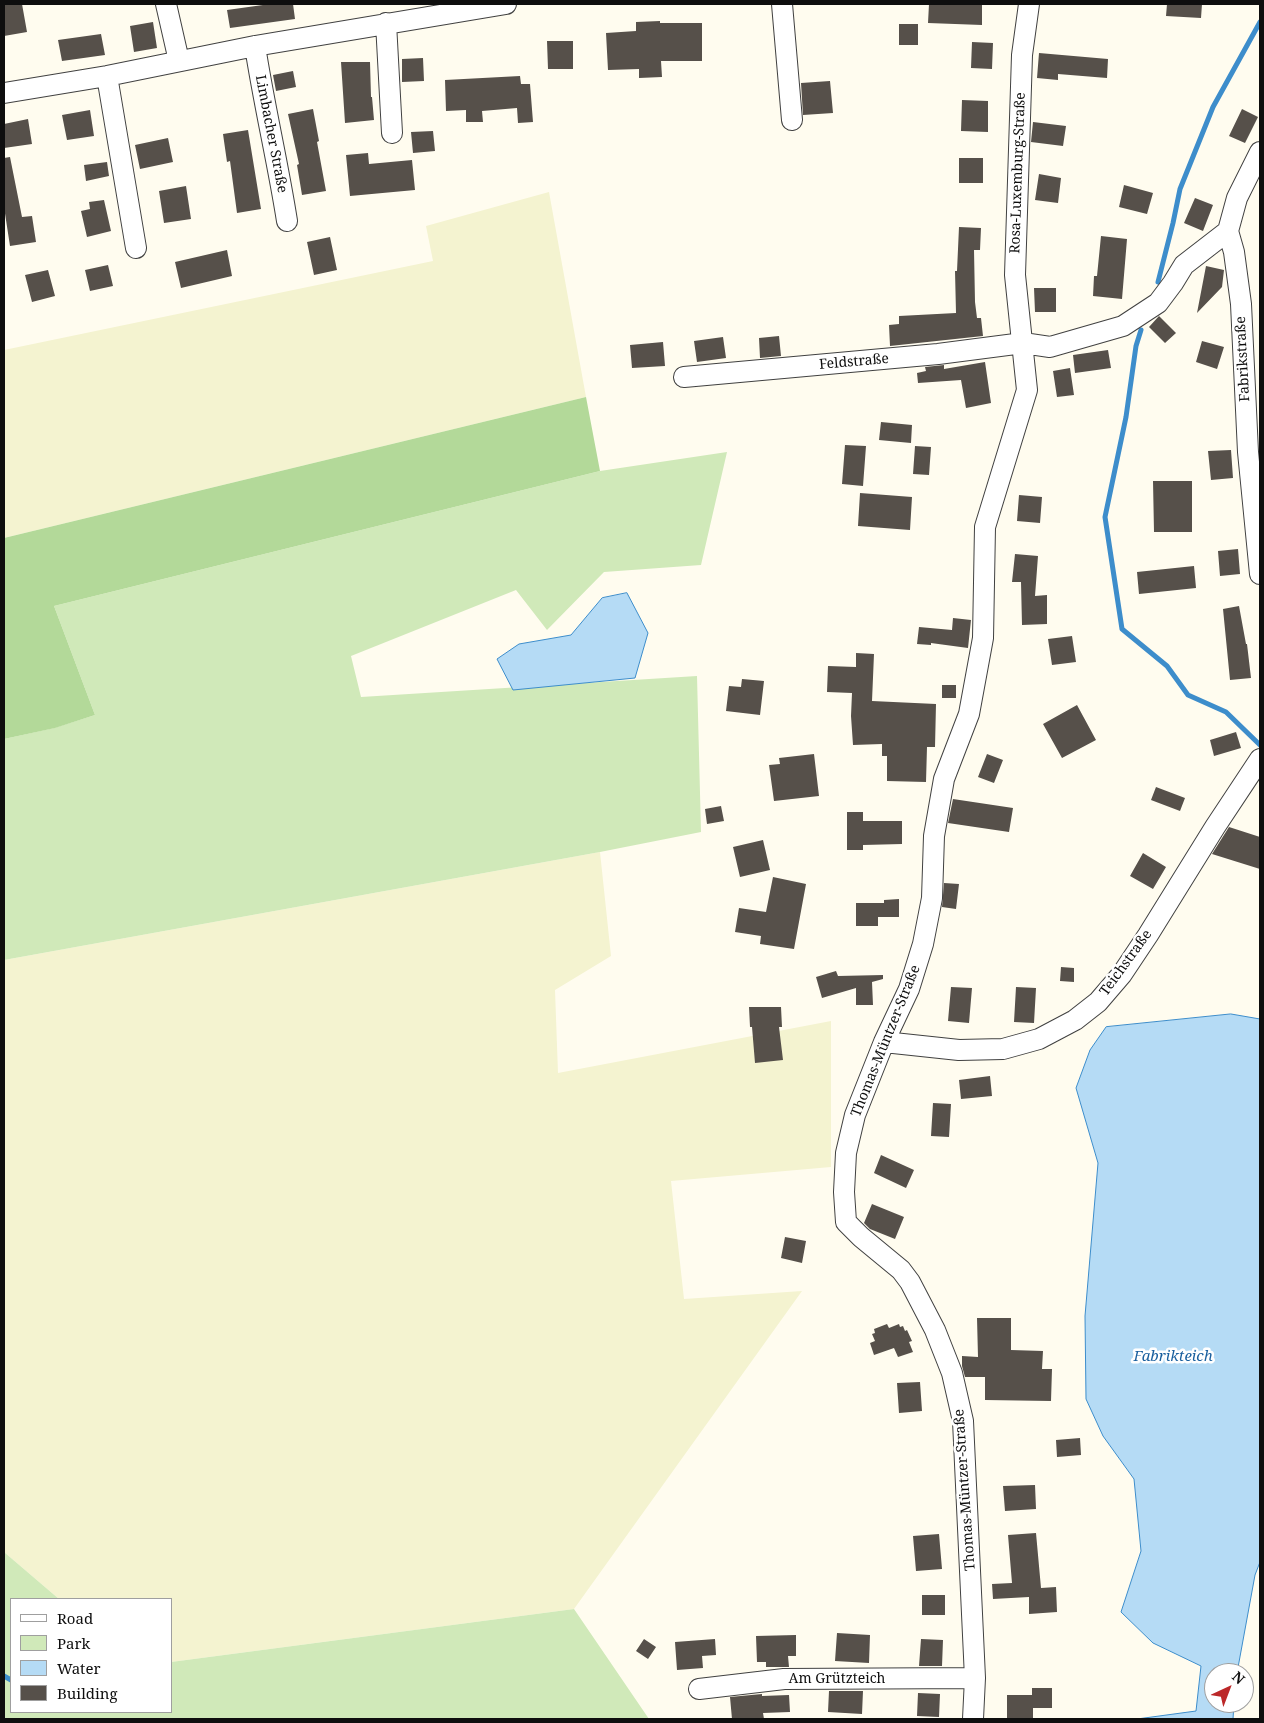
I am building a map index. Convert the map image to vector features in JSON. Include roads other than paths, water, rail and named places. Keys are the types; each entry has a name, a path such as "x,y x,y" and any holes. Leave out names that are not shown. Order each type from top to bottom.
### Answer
{"street":[{"path":"166,4 179,61"},
{"path":"4,93 107,76 255,46 506,4"},
{"path":"782,4 792,120"},
{"name":"Rosa-Luxemburg-Straße","path":"1023,343 1015,275 1022,55 1030,4"},
{"path":"386,23 392,133"},
{"name":"Limbacher Straße","path":"255,46 263,96 279,168 287,221"},
{"path":"107,76 136,248"},
{"path":"1023,343 1050,347 1123,326 1158,303 1184,265 1228,231 1237,198 1260,152"},
{"name":"Fabrikstraße","path":"1228,231 1234,252 1241,304 1248,452 1260,574"},
{"name":"Feldstraße","path":"684,377 938,354 1023,343"},
{"name":"Thomas-Müntzer-Straße","path":"973,1719 976,1678 963,1421 952,1373 935,1330 910,1282 901,1270 860,1237 846,1222 844,1192 846,1153 855,1115 884,1042 909,990 923,944 932,898 934,836 944,779 969,714 983,638 984,528 1027,390 1023,343"},
{"name":"Teichstraße","path":"884,1042 959,1050 1003,1049 1039,1039 1075,1020 1098,1002 1122,974 1258,762"},
{"name":"Am Grützteich","path":"698,1688 784,1679 976,1678"}],"water":[{"path":"627,593 648,633 635,678 513,690 497,659 519,644 571,635 602,598"},
{"name":"Fabrikteich","path":"1231,1014 1260,1019 1260,1562 1255,1575 1239,1663 1204,1663 1204,1713 1233,1713 1233,1719 1137,1719 1196,1711 1201,1666 1153,1643 1121,1612 1141,1551 1134,1479 1103,1436 1086,1399 1085,1316 1098,1163 1076,1088 1090,1050 1106,1027"}],"waterway":[{"path":"1158,282 1180,189 1213,107 1260,22"},
{"path":"1141,330 1136,346 1126,417 1105,517 1122,629 1167,666 1188,695 1226,712 1260,745"},
{"path":"4,1676 10,1679"}]}
